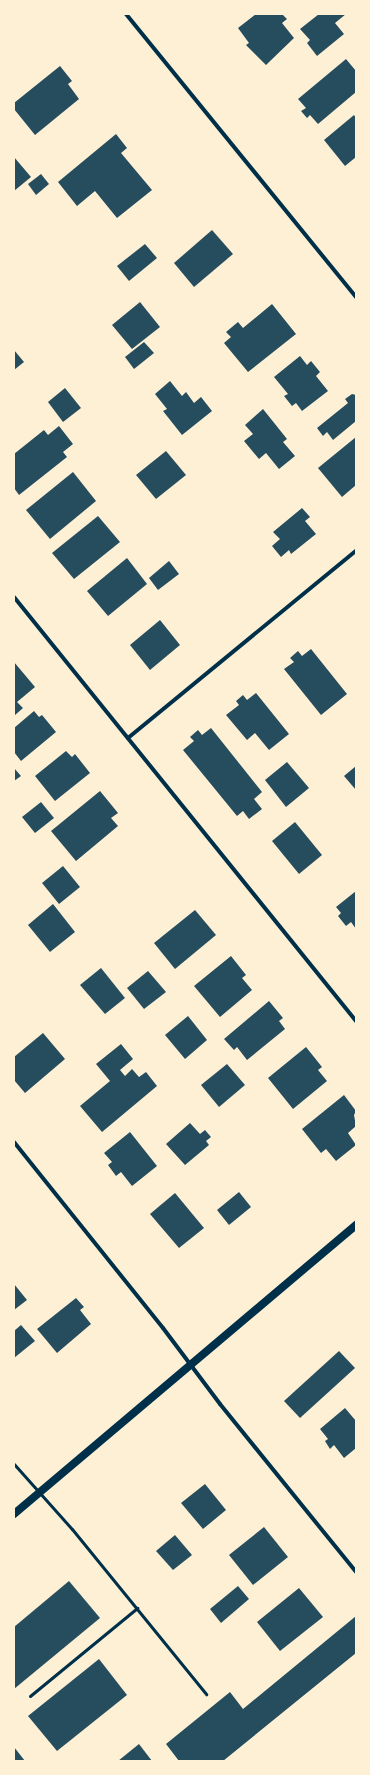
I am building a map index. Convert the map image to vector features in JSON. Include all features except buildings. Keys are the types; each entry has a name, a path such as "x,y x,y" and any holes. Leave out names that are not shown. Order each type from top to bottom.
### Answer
{"main road":[{"path":"14,1514 356,1225"}],"street":[{"path":"126,14 356,297"},
{"path":"128,738 356,551"},
{"path":"14,597 356,1021"},
{"path":"14,1142 356,1572"}],"lane":[{"path":"14,1464 40,1492 137,1608 206,1694"},
{"path":"30,1696 137,1608"}]}
